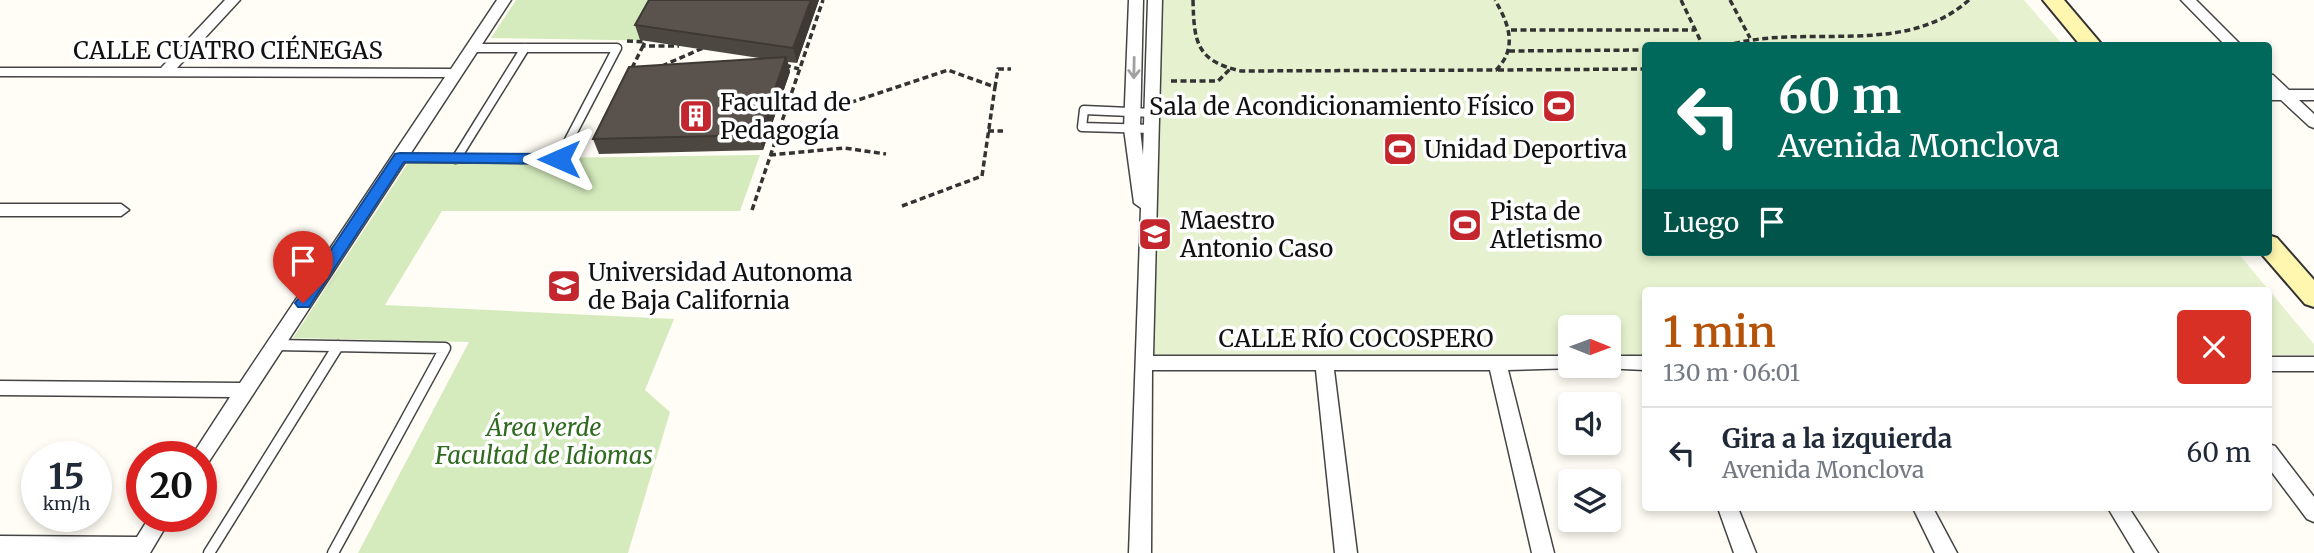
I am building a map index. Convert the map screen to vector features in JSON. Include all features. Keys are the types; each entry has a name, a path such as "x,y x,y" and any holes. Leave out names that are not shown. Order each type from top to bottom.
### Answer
{"street":[{"path":"165,72 233,0"},
{"path":"212,441 504,0"},
{"path":"1136,0 1132,129 1140,200 1149,222"},
{"path":"1140,553 1143,363 1155,0"},
{"path":"2053,0 2090,42"},
{"path":"2188,0 2231,42"},
{"name":"CALLE CUATRO CIÉNEGAS","path":"0,72 456,73"},
{"path":"2272,82 2314,123"},
{"path":"2272,95 2314,95"},
{"path":"0,210 121,211"},
{"path":"2272,249 2314,297"},
{"path":"1324,362 1346,553"},
{"path":"1497,362 1544,553"},
{"name":"CALLE RÍO COCOSPERO","path":"1143,363 1558,363"},
{"path":"1621,363 1642,363"},
{"path":"2272,365 2314,364"},
{"path":"0,388 246,390"},
{"path":"2272,457 2314,513"},
{"path":"1729,511 1745,553"},
{"path":"1924,511 1945,553"},
{"path":"2120,511 2147,553"},
{"path":"0,545 140,549 151,532"}],"lane":[{"path":"456,159 525,47"},
{"path":"400,158 559,159 617,48 472,48"},
{"path":"1084,110 1133,112 1153,121 1132,129 1082,127 1084,110"},
{"path":"276,345 445,348 333,553"},
{"path":"209,553 338,346"}],"path":[{"path":"752,210 823,0"},
{"path":"1193,0 1194,37 1204,57 1230,69 1642,69"},
{"path":"1495,0 1511,30 1509,51 1503,64 1496,70"},
{"path":"1681,0 1701,42"},
{"path":"1730,0 1751,39"},
{"path":"1740,42 1770,36 1885,33 1908,29 1954,15 1969,0"},
{"path":"1511,30 1696,30"},
{"path":"619,41 645,42 631,70"},
{"path":"643,46 682,46"},
{"path":"660,66 708,46 695,46"},
{"path":"1509,51 1642,50"},
{"path":"780,63 799,69"},
{"path":"785,109 831,109 948,69 995,87"},
{"path":"902,206 982,176 998,69 1011,69"},
{"path":"1172,81 1218,81 1230,69"},
{"path":"988,131 1003,131"},
{"path":"770,155 798,150 872,150 886,154"}],"green space":[{"path":"516,0 693,0 673,41 491,38"},
{"name":"Unidad Deportiva","path":"1157,0 2024,0 2060,42 1642,42 1642,256 2240,256 2266,287 1642,287 1642,355 1621,355 1621,315 1558,315 1558,355 1154,355"},
{"name":"Área verde Facultad de Idiomas","path":"760,155 740,211 442,211 385,305 674,319 645,390 670,412 628,553 358,553 469,342 293,338 410,160"},
{"name":"Unidad Deportiva","path":"2272,294 2314,344 2314,355 2272,355"}],"building":[{"path":"649,0 811,0 793,48 635,25"},
{"name":"Facultad de Pedagogía","path":"786,57 759,135 593,139 629,67"}],"place":[{"name":"Sala de Acondicionamiento Físico","path":"1559,106"},
{"name":"Facultad de Pedagogía","path":"696,116"},
{"name":"Unidad Deportiva","path":"1400,149"},
{"name":"Pista de Atletismo","path":"1465,225"},
{"name":"Maestro Antonio Caso","path":"1155,234"},
{"name":"Universidad Autonoma de Baja California","path":"564,286"}],"route":[{"path":"303,303 400,158 559,159"}]}
